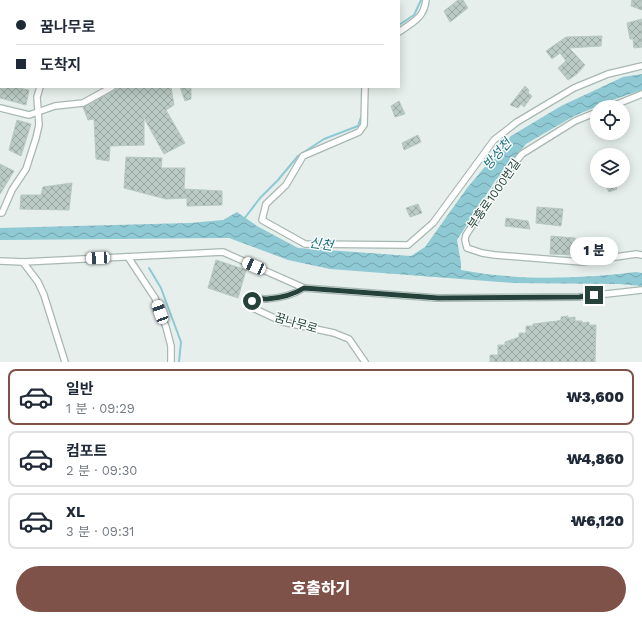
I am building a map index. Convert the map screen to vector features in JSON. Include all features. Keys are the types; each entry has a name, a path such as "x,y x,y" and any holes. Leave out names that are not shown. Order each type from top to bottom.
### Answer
{"street":[{"path":"400,31 420,17 425,7 426,0"},
{"path":"366,88 364,125 358,132 303,156 286,185 266,204 262,220 305,244 408,245 433,223 494,140 518,122 574,88 608,74 642,66"},
{"path":"1,213 12,190 26,169 36,138 39,124 37,97 40,88"},
{"path":"0,108 29,115 55,106 83,103 110,88"},
{"path":"627,100 642,94"},
{"name":"부흥로1000번길","path":"590,115 575,121 522,154 509,170 466,235 465,240 467,248 475,252 488,254 582,262 636,254 642,255"},
{"path":"0,261 23,262 223,252 304,288 438,298 579,297 642,290"},
{"path":"128,257 155,298 166,326 171,346 171,362"},
{"path":"23,262 38,282 44,295 66,362"},
{"name":"꿈나무로","path":"304,288 294,294 267,299 257,298 252,301 255,309 283,322 334,333 349,339 365,362"}],"water":[{"name":"방성천","path":"642,74 642,90 613,100 590,100 590,109 574,116 526,144 495,181 457,240 461,270 483,274 548,278 636,272 642,273 642,286 619,284 513,283 330,269 288,260 229,238 0,240 0,228 190,223 223,220 237,212 257,226 298,248 411,256 425,247 467,188 511,136 561,106 623,77"}],"building":[{"path":"458,0 463,0 468,8 450,22 444,11"},
{"path":"632,0 642,0 642,10 631,6"},
{"path":"642,19 642,47 634,48 633,39 630,39 627,23"},
{"path":"602,36 601,46 569,48 585,65 577,74 568,80 558,68 566,61 560,53 552,59 546,51 566,37"},
{"path":"525,86 529,90 528,93 532,96 524,107 521,104 518,108 510,105"},
{"path":"0,88 18,88 29,90 26,105 0,98"},
{"path":"117,88 171,88 174,105 166,110 185,143 164,154 144,118 144,145 110,146 109,161 96,159 94,119 88,120 83,107"},
{"path":"180,88 191,88 191,99 185,101"},
{"path":"399,101 405,114 395,117 391,106"},
{"path":"17,120 31,124 21,156 9,150"},
{"path":"418,135 421,142 404,150 402,143"},
{"path":"126,157 162,158 161,168 185,168 184,189 222,191 222,205 187,206 187,198 166,199 124,188"},
{"path":"0,164 14,171 0,194"},
{"path":"72,183 69,210 20,209 21,195 41,195 43,187"},
{"path":"607,188 617,188 617,189 609,192"},
{"path":"418,204 422,213 410,217 406,208"},
{"path":"537,207 563,209 561,226 536,223"},
{"path":"506,218 528,221 530,229 505,226"},
{"path":"551,236 575,238 577,255 550,254"},
{"path":"216,260 246,270 238,298 208,288"},
{"path":"568,316 568,318 575,317 575,321 582,321 582,323 589,322 589,325 596,325 595,362 490,362 490,355 498,355 498,345 505,345 505,342 519,337 519,333 526,333 526,326 557,321 561,320 561,317"}],"waterway":[{"path":"400,24 414,15 421,0"},
{"path":"244,219 260,198 278,180 298,156 324,139 358,126 362,114"},
{"path":"149,268 161,288 181,342 179,362"}],"route":[{"path":"252,301 257,298 267,299 294,294 304,288 438,298 579,297 594,295"}],"water label":[{"name":"신천","path":"321,244"}]}
